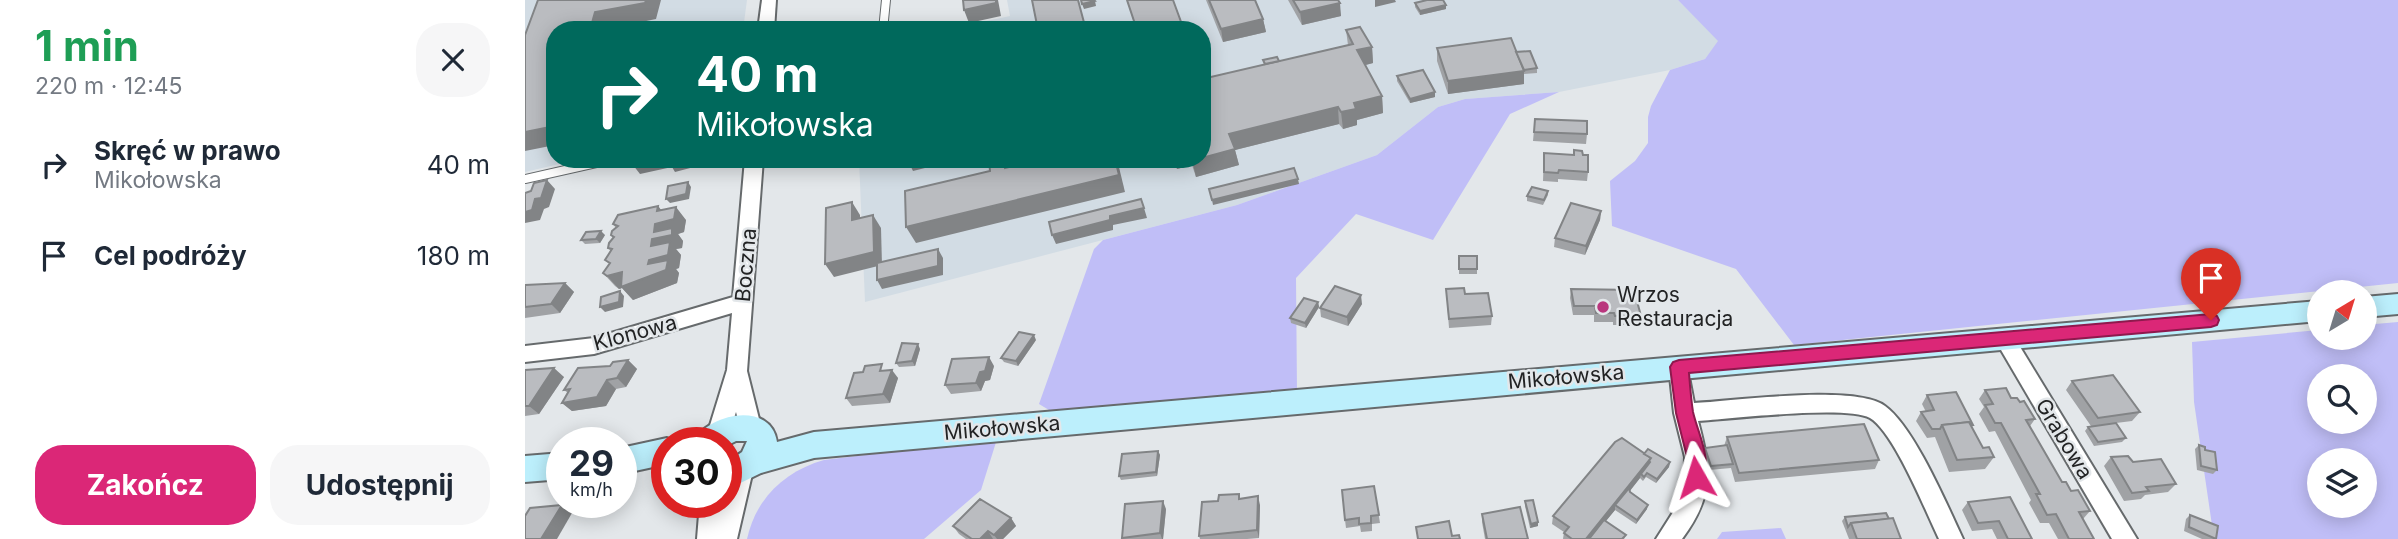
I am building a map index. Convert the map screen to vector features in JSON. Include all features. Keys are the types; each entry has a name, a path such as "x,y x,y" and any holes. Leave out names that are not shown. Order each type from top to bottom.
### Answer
{"street":[{"path":"767,21 769,0"},
{"name":"Boczna","path":"746,455 737,370 753,168"},
{"name":"Klonowa","path":"525,354 594,346 743,302"},
{"path":"2377,306 2398,304"},
{"name":"Mikołowska","path":"746,455 814,445 2307,312"},
{"name":"Grabowa","path":"2004,338 2125,539"},
{"path":"1668,539 1684,518 1695,496 1696,457 1685,413 1679,367"},
{"name":"Boczna","path":"714,427 737,370"},
{"path":"1685,413 1843,403 1875,410 1888,421 1907,450 1951,539"},
{"path":"725,539 746,455"},
{"path":"525,469 546,467"},
{"path":"709,539 711,518"}],"lane":[{"path":"884,21 885,0"},
{"path":"525,179 574,168"}],"shaded area":[{"path":"525,0 747,0 744,21 546,21 546,167 525,172"},
{"path":"1007,0 1678,0 1719,41 1705,59 1670,70 1559,92 1465,99 1438,107 1377,155 1237,205 865,302 859,168 1211,168 1211,21 986,21 1010,16"},
{"path":"1678,0 2398,0 2398,283 2377,285 2377,280 2307,280 2307,292 1794,345 1736,269 1612,226 1610,181 1635,161 1648,143 1648,117 1651,106 1670,70 1705,59 1718,41"},
{"path":"1559,92 1510,114 1433,240 1356,214 1296,278 1297,392 1054,413 1039,404 1094,249 1103,240 1237,205 1377,155 1438,107 1465,99"},
{"path":"2398,322 2398,539 2214,539 2194,402 2192,342 2307,331 2307,350 2377,350 2377,324"},
{"path":"997,439 981,490 924,539 747,539 757,511 774,488 810,465 824,460"},
{"path":"1781,528 1786,539 1717,539 1722,532"}],"building":[{"path":"538,0 646,0 645,3 595,12 592,21 546,21 546,128 525,132 525,35"},
{"path":"963,0 996,0 996,3 964,10"},
{"path":"1032,0 1078,0 1084,21 1036,21"},
{"path":"1081,0 1094,0 1095,1 1082,4"},
{"path":"1127,0 1173,0 1181,21 1134,21"},
{"path":"1209,0 1255,0 1263,19 1221,29"},
{"path":"1293,0 1338,0 1340,3 1300,12"},
{"path":"1443,0 1446,5 1420,11 1415,3"},
{"path":"1360,27 1372,47 1357,50 1382,96 1354,103 1356,109 1341,112 1338,107 1229,134 1235,149 1211,156 1211,77 1353,44 1346,30"},
{"path":"1511,38 1524,71 1448,81 1437,48"},
{"path":"1530,51 1537,68 1524,70 1516,52"},
{"path":"1277,57 1279,61 1265,64 1263,60"},
{"path":"1423,70 1435,92 1410,99 1397,76"},
{"path":"1535,119 1587,121 1587,134 1534,132"},
{"path":"1574,150 1588,155 1588,172 1544,172 1544,153 1574,155"},
{"path":"990,168 1117,168 1119,175 906,227 905,191 990,171"},
{"path":"1294,168 1298,179 1212,200 1209,189"},
{"path":"547,180 541,198 535,199 532,210 525,212 525,193 531,191 534,183"},
{"path":"688,182 686,194 666,199 668,186"},
{"path":"1532,187 1548,191 1544,200 1527,196"},
{"path":"1141,199 1144,208 1052,235 1049,222"},
{"path":"852,202 852,220 873,215 874,252 825,264 826,208"},
{"path":"1571,203 1601,211 1586,246 1555,238"},
{"path":"658,206 657,211 676,207 674,219 655,224 654,232 672,228 672,235 652,239 651,246 670,242 668,255 649,260 648,264 668,260 666,270 621,287 622,272 607,276 603,273 610,263 605,260 612,249 608,248 614,237 611,235 612,231 618,226 613,224 618,215"},
{"path":"601,231 596,239 581,240 586,232"},
{"path":"938,249 938,266 877,280 877,263"},
{"path":"1459,256 1477,256 1477,269 1459,269"},
{"path":"565,283 551,304 525,307 525,285"},
{"path":"1335,286 1361,295 1347,317 1320,308"},
{"path":"1464,288 1465,294 1488,293 1492,316 1449,319 1446,289"},
{"path":"1571,289 1634,290 1641,316 1615,316 1614,313 1596,313 1595,306 1574,306"},
{"path":"620,291 619,302 600,307 601,297"},
{"path":"1304,298 1318,302 1305,323 1290,318"},
{"path":"1019,332 1034,335 1016,361 1001,358"},
{"path":"902,343 918,344 912,361 896,363"},
{"path":"989,357 985,371 980,372 976,383 945,385 952,359"},
{"path":"628,360 617,378 607,380 597,397 562,403 570,389 564,390 578,368 610,366 613,362"},
{"path":"882,364 880,371 892,370 883,394 846,398 854,373 863,372 865,366"},
{"path":"554,368 529,406 525,406 525,370"},
{"path":"2113,375 2140,412 2098,418 2072,381"},
{"path":"2006,388 2011,398 2024,401 2035,419 2026,420 2062,482 2066,482 2071,491 2078,490 2090,511 2079,512 2094,539 2069,539 2056,514 2047,515 2036,494 2040,494 2001,423 1995,423 1985,405 1993,404 1985,390"},
{"path":"1956,392 1973,425 1969,422 1932,429 1921,412 1934,410 1927,395"},
{"path":"1969,422 1983,448 1989,447 1994,457 1957,460 1942,425"},
{"path":"2116,423 2126,438 2098,442 2088,427"},
{"path":"1864,424 1879,460 1739,473 1727,437"},
{"path":"1622,438 1651,458 1586,539 1572,539 1564,533 1569,527 1553,516 1615,442"},
{"path":"1727,445 1733,464 1711,466 1705,448"},
{"path":"2199,445 2205,447 2205,450 2215,452 2217,470 2201,466"},
{"path":"1648,449 1670,462 1657,479 1647,473 1644,477 1641,474 1650,462 1651,458 1644,454"},
{"path":"1158,451 1156,472 1119,476 1122,454"},
{"path":"2128,456 2133,462 2161,459 2176,484 2146,487 2149,491 2132,493 2111,457"},
{"path":"1374,486 1379,515 1371,516 1371,523 1359,524 1359,518 1345,520 1342,490"},
{"path":"1629,488 1630,492 1648,505 1637,520 1615,505"},
{"path":"1239,494 1239,499 1258,496 1257,530 1199,536 1202,502 1218,501 1219,495"},
{"path":"2010,497 2032,539 2008,539 1999,521 1978,523 1968,502"},
{"path":"980,499 1011,518 994,535 988,531 980,539 972,539 953,526"},
{"path":"1533,500 1538,522 1531,524 1525,501"},
{"path":"1163,501 1160,533 1122,538 1125,504"},
{"path":"546,506 546,518 554,518 541,539 525,539 525,516 530,508"},
{"path":"1520,507 1528,539 1487,539 1482,514"},
{"path":"1886,513 1889,519 1851,523 1848,527 1845,517"},
{"path":"2190,515 2218,526 2216,539 2189,527"},
{"path":"1893,518 1901,539 1857,539 1851,523"},
{"path":"1604,520 1626,535 1622,539 1589,539"},
{"path":"1449,521 1452,536 1459,535 1460,539 1418,539 1416,527"}],"place":[{"name":"Wrzos Restauracja","path":"1603,307"}],"route":[{"path":"1696,477 1696,457 1685,413 1679,367 2211,320"}]}
